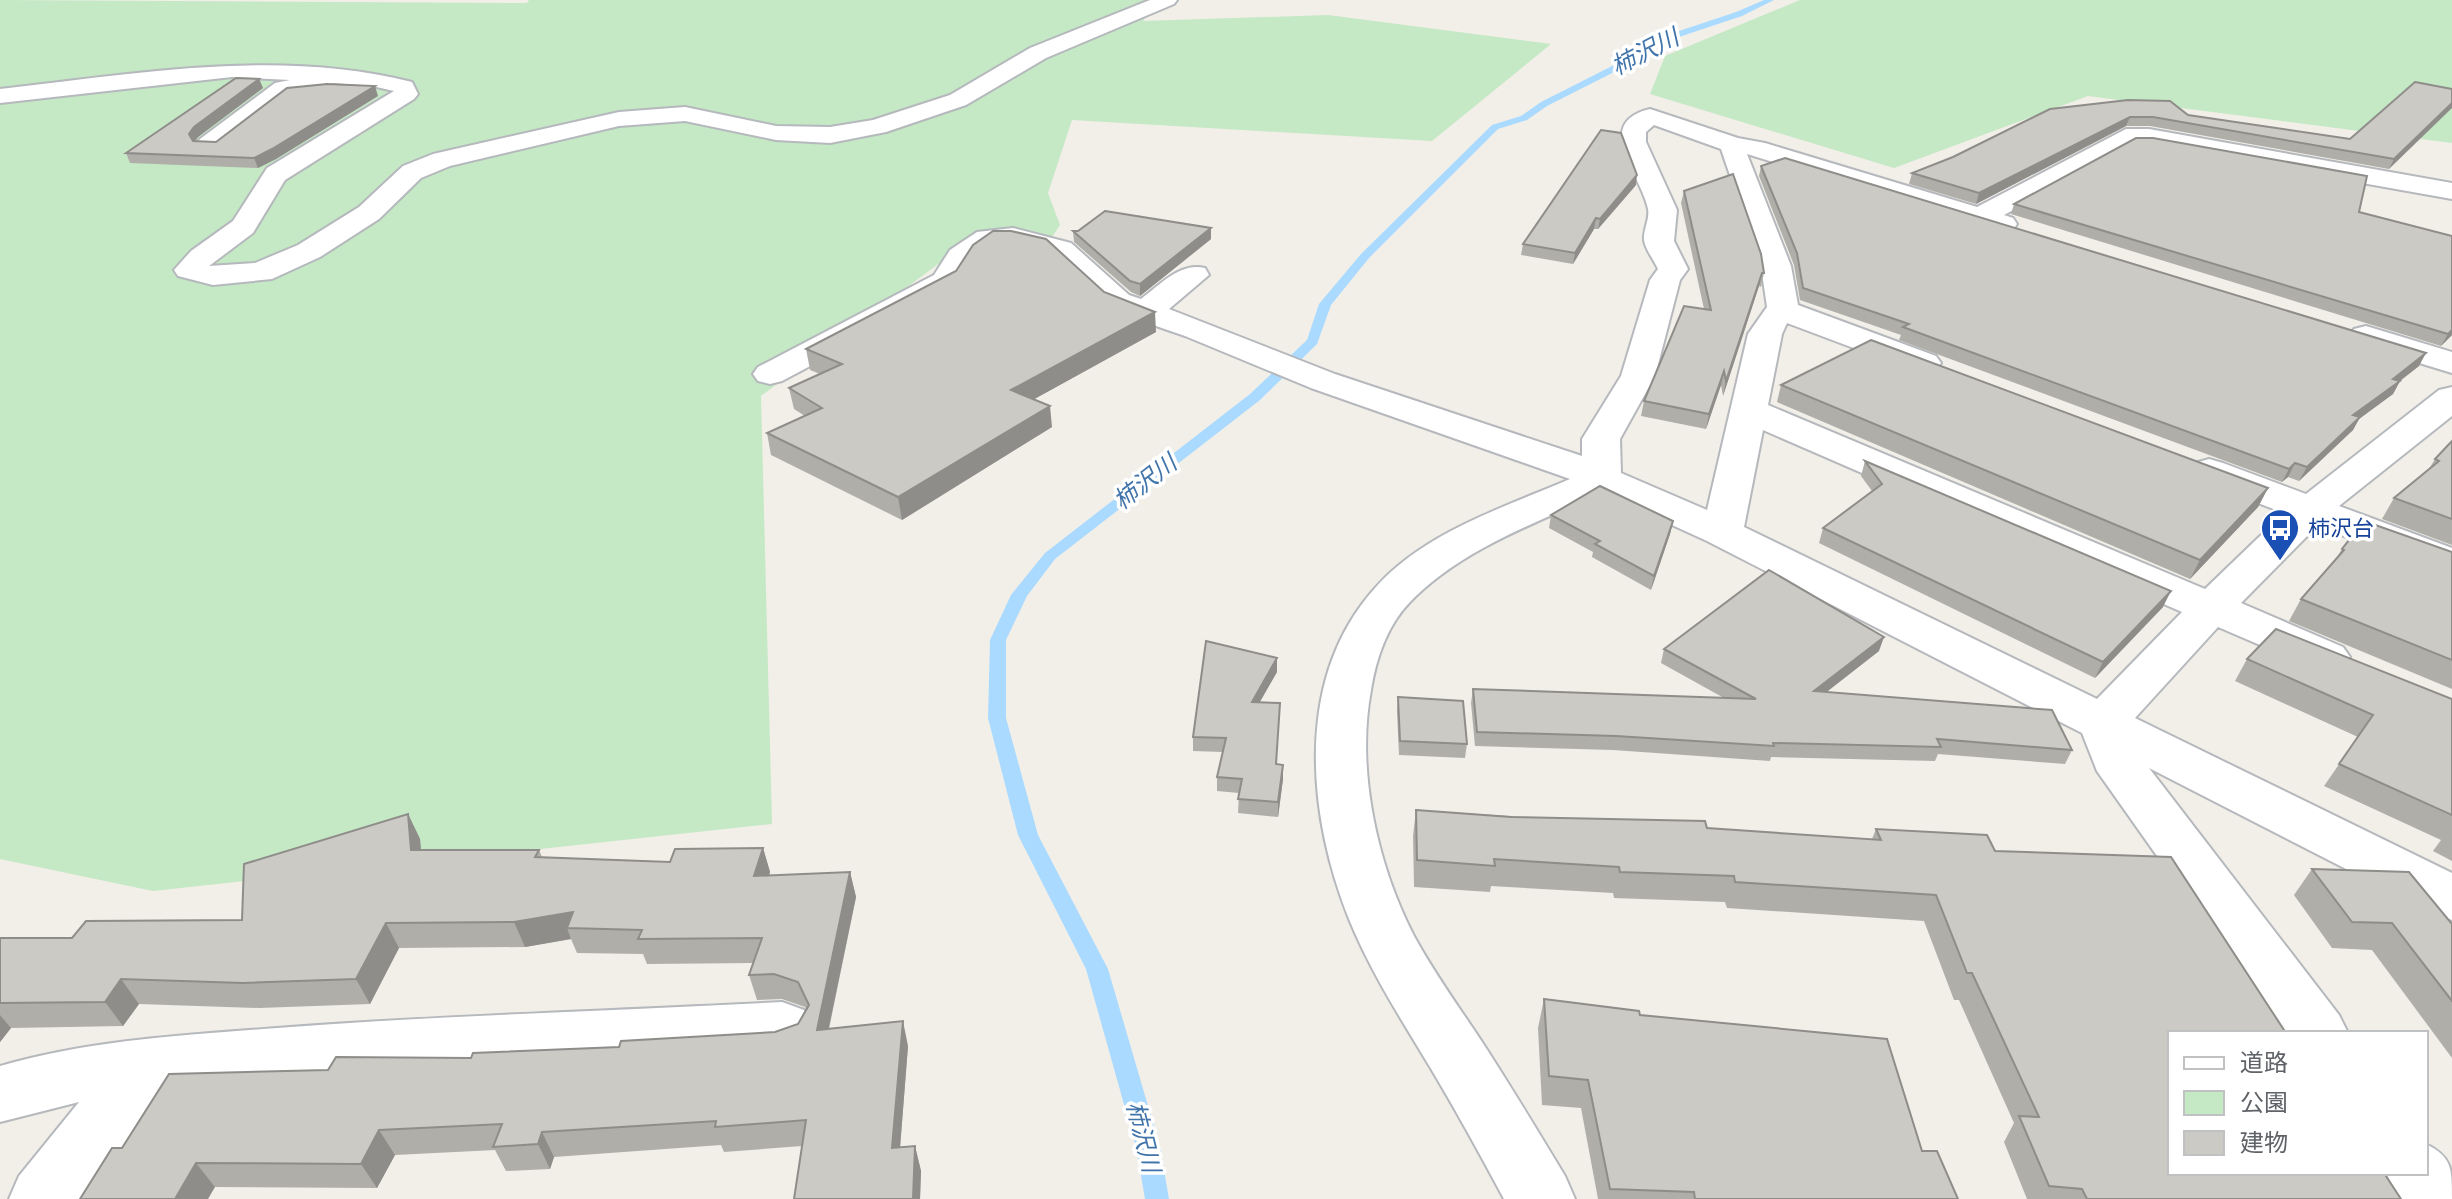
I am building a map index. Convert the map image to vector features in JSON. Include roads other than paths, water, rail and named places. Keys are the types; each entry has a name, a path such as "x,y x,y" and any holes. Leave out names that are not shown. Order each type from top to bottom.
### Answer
{"street":[{"path":"0,96 232,70 373,79 404,87 407,91 399,100 276,174 262,191 242,229 199,256 189,270 213,276 261,272 309,251 369,213 412,172 442,160 619,119 685,114 776,133 830,135 877,127 958,100 1038,53 1167,0"},
{"path":"209,144 287,87 404,87"},
{"path":"1602,479 1601,439 1638,376 1665,280 1673,269 1659,241 1663,210 1633,142 1634,130 1650,116 1734,145 1756,148 2025,231"},
{"path":"1979,217 2126,137 2149,137 2452,191"},
{"path":"1734,145 1733,152 1776,266 1784,311"},
{"path":"770,374 946,281 961,256 987,238 1013,237 1060,249 1118,302 1210,334 1323,381 1576,467 1722,532 2452,898"},
{"path":"1145,311 1194,275"},
{"path":"1722,532 1765,334 1774,316 1784,311 1960,377"},
{"path":"2345,330 2452,363"},
{"path":"2103,722 2311,509 2452,398"},
{"path":"1748,410 2367,674"},
{"path":"2179,459 2452,563"},
{"path":"1541,1199 1412,985 1378,919 1358,863 1346,799 1340,750 1343,701 1354,655 1373,619 1392,595 1419,571 1460,545 1602,479"},
{"path":"2103,722 2115,759 2316,1031"},
{"path":"0,1094 42,1079 146,1066 310,1052 782,1028"},
{"path":"43,1199 146,1066"},
{"path":"2421,1175 2439,1199"}],"waterway":[{"name":"柿沢川","path":"1157,1199 1148,1147 1097,969 1028,835 997,718 998,640 1019,595 1050,556 1255,397 1313,341 1325,304 1365,256 1495,127 1524,118 1544,104 1627,62 1655,42 1739,14 1770,0"}],"place":[{"name":"柿沢台","path":"2280,562"}]}
